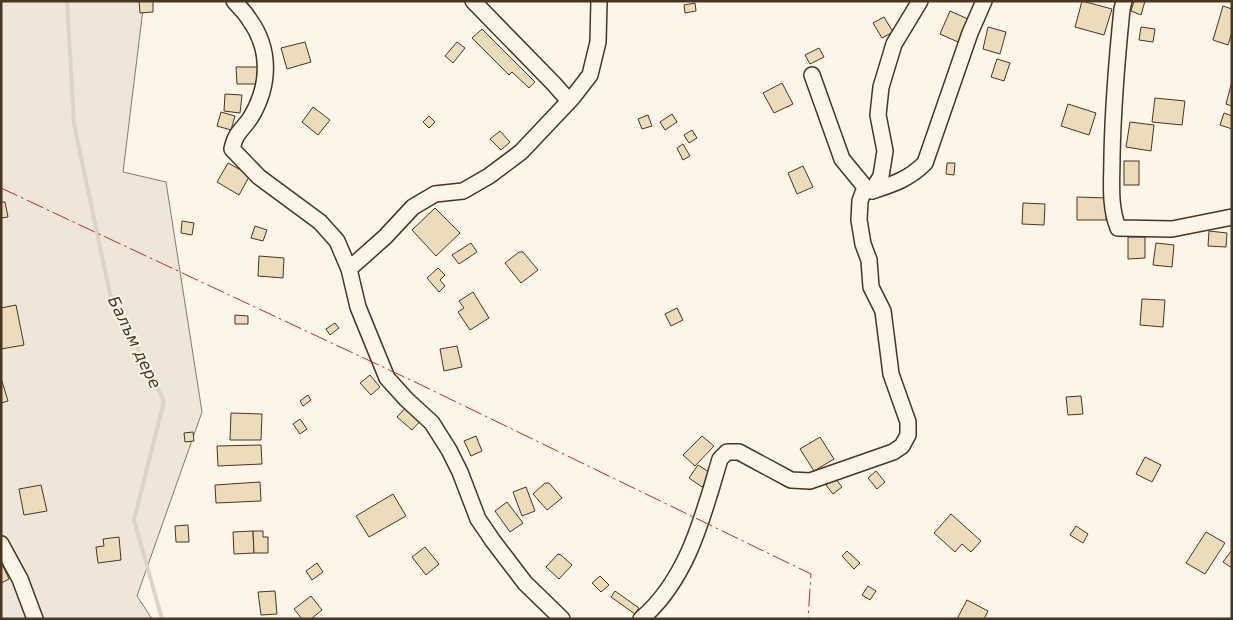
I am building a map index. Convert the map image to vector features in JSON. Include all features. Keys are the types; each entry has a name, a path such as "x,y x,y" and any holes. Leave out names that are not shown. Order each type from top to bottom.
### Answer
{"street":[{"path":"234,1 250,19 260,40 266,68 264,90 250,117 235,136 232,149 260,176 320,222 337,241 349,269 358,308 387,378 432,423 449,450 460,472 478,519 492,541 525,583 562,619"},
{"path":"473,1 569,101"},
{"path":"349,269 385,237 413,207 435,194 463,191 489,176 515,157 569,101 590,75 598,42 599,1"},
{"path":"640,619 664,595 678,575 693,543 720,459 727,452 740,452 791,480 810,481 893,452 902,446 908,435 908,422 891,374 883,311 871,288 869,260 863,244 859,220 860,201 868,189 881,176 884,151 878,115 881,87 894,44 920,1"},
{"path":"868,189 893,185 913,175 926,163 970,33 984,1"},
{"path":"1124,1 1116,76 1112,141 1111,194 1118,228 1172,229 1232,217"},
{"path":"812,74 842,159 868,189"},
{"path":"1,544 20,579 35,619"}],"shaded area":[{"path":"1,1 144,1 123,172 166,182 202,412 137,596 152,619 1,619"}],"building":[{"path":"139,1 153,1 153,12 140,13"},
{"path":"1082,1 1112,9 1104,35 1075,27"},
{"path":"1134,1 1145,1 1141,15 1131,11"},
{"path":"695,3 696,11 685,13 684,5"},
{"path":"1223,6 1232,9 1232,32 1228,45 1213,40"},
{"path":"950,11 968,19 958,42 940,34"},
{"path":"884,17 893,32 882,38 873,23"},
{"path":"988,27 1006,32 1000,54 983,49"},
{"path":"1141,27 1155,29 1153,42 1139,40"},
{"path":"482,29 535,82 529,88 512,72 509,75 472,38"},
{"path":"305,42 311,62 287,69 281,48"},
{"path":"457,42 465,48 453,63 445,56"},
{"path":"819,48 824,57 810,64 805,55"},
{"path":"997,59 1010,63 1004,81 991,77"},
{"path":"236,67 258,67 258,84 237,84"},
{"path":"1232,81 1232,106 1226,104"},
{"path":"782,83 793,104 774,113 763,93"},
{"path":"225,94 242,95 240,113 224,111"},
{"path":"1155,98 1185,101 1182,125 1152,122"},
{"path":"1068,104 1096,113 1089,135 1061,126"},
{"path":"313,107 330,120 318,135 302,122"},
{"path":"221,112 235,116 231,130 217,126"},
{"path":"1224,113 1232,116 1232,129 1220,125"},
{"path":"672,114 677,122 665,130 660,122"},
{"path":"648,115 652,126 642,129 638,119"},
{"path":"429,116 435,122 429,128 423,122"},
{"path":"1130,122 1154,125 1151,151 1126,147"},
{"path":"692,130 697,138 689,143 684,135"},
{"path":"500,131 510,142 501,150 490,139"},
{"path":"683,144 690,156 683,160 677,148"},
{"path":"1124,161 1139,161 1139,185 1124,185"},
{"path":"228,163 250,175 239,195 217,182"},
{"path":"947,163 955,163 954,175 946,174"},
{"path":"803,166 813,187 797,194 788,173"},
{"path":"1077,197 1107,198 1106,220 1077,220"},
{"path":"1,202 5,202 8,217 1,218"},
{"path":"1023,203 1045,204 1044,225 1022,224"},
{"path":"435,208 460,233 436,256 412,230"},
{"path":"182,221 194,223 192,235 181,233"},
{"path":"255,226 267,230 263,241 251,238"},
{"path":"1209,231 1227,233 1226,247 1208,246"},
{"path":"1128,237 1145,237 1145,258 1128,259"},
{"path":"471,243 477,252 459,264 452,255"},
{"path":"1156,243 1174,245 1172,267 1153,265"},
{"path":"519,252 523,252 538,270 521,283 505,263"},
{"path":"259,256 284,258 283,278 258,276"},
{"path":"438,268 445,275 440,280 445,286 439,292 427,278"},
{"path":"473,292 489,318 470,330 458,312 464,308 459,301"},
{"path":"1142,299 1165,300 1163,327 1140,325"},
{"path":"16,305 24,345 1,349 1,308"},
{"path":"677,308 683,320 671,326 665,314"},
{"path":"235,315 248,316 248,324 235,324"},
{"path":"335,323 339,328 330,335 326,329"},
{"path":"457,346 462,367 444,371 440,349"},
{"path":"370,375 380,387 371,395 360,383"},
{"path":"1,378 8,401 1,403"},
{"path":"308,395 311,400 303,406 300,401"},
{"path":"1081,396 1083,414 1068,415 1066,397"},
{"path":"408,405 423,418 412,430 397,417"},
{"path":"231,413 262,414 261,440 230,440"},
{"path":"300,419 307,429 300,434 293,424"},
{"path":"193,432 194,441 185,442 184,433"},
{"path":"476,436 482,451 471,456 464,441"},
{"path":"702,436 714,446 695,466 683,455"},
{"path":"820,437 834,459 814,471 800,449"},
{"path":"261,445 262,464 218,466 217,446"},
{"path":"1145,457 1161,465 1152,482 1136,474"},
{"path":"698,465 712,474 702,487 689,478"},
{"path":"876,471 885,482 877,489 868,478"},
{"path":"835,478 842,487 833,494 826,485"},
{"path":"260,482 261,501 216,503 215,485"},
{"path":"545,483 549,483 562,498 547,510 533,494"},
{"path":"41,485 47,511 24,515 19,489"},
{"path":"526,487 535,511 522,516 513,492"},
{"path":"393,494 406,516 369,537 356,516"},
{"path":"507,502 523,523 510,532 495,511"},
{"path":"951,514 981,541 971,552 962,544 955,552 934,533"},
{"path":"188,525 189,542 176,542 175,526"},
{"path":"1076,526 1088,534 1083,543 1070,535"},
{"path":"253,531 254,553 234,554 233,532"},
{"path":"253,531 263,531 263,537 268,537 268,553 254,553"},
{"path":"1206,532 1225,543 1205,574 1186,563"},
{"path":"119,537 121,560 98,563 96,547 104,546 103,539"},
{"path":"425,547 439,564 426,575 412,557"},
{"path":"1232,550 1232,568 1223,562"},
{"path":"847,551 860,563 854,569 842,556"},
{"path":"558,554 572,565 559,579 546,567"},
{"path":"1,562 9,579 1,583"},
{"path":"317,563 323,572 312,580 306,571"},
{"path":"600,576 609,585 601,592 592,583"},
{"path":"868,586 876,591 870,600 862,595"},
{"path":"275,591 277,614 261,615 258,592"},
{"path":"615,591 639,608 635,614 611,597"},
{"path":"311,596 322,610 311,619 302,619 294,609"},
{"path":"967,600 988,611 984,619 957,619"}],"waterway":[{"name":"Балъм дере","path":"67,1 74,124 110,294 164,401 134,520 162,619"}],"power":[{"path":"1,188 417,383 811,574 808,619"}]}
